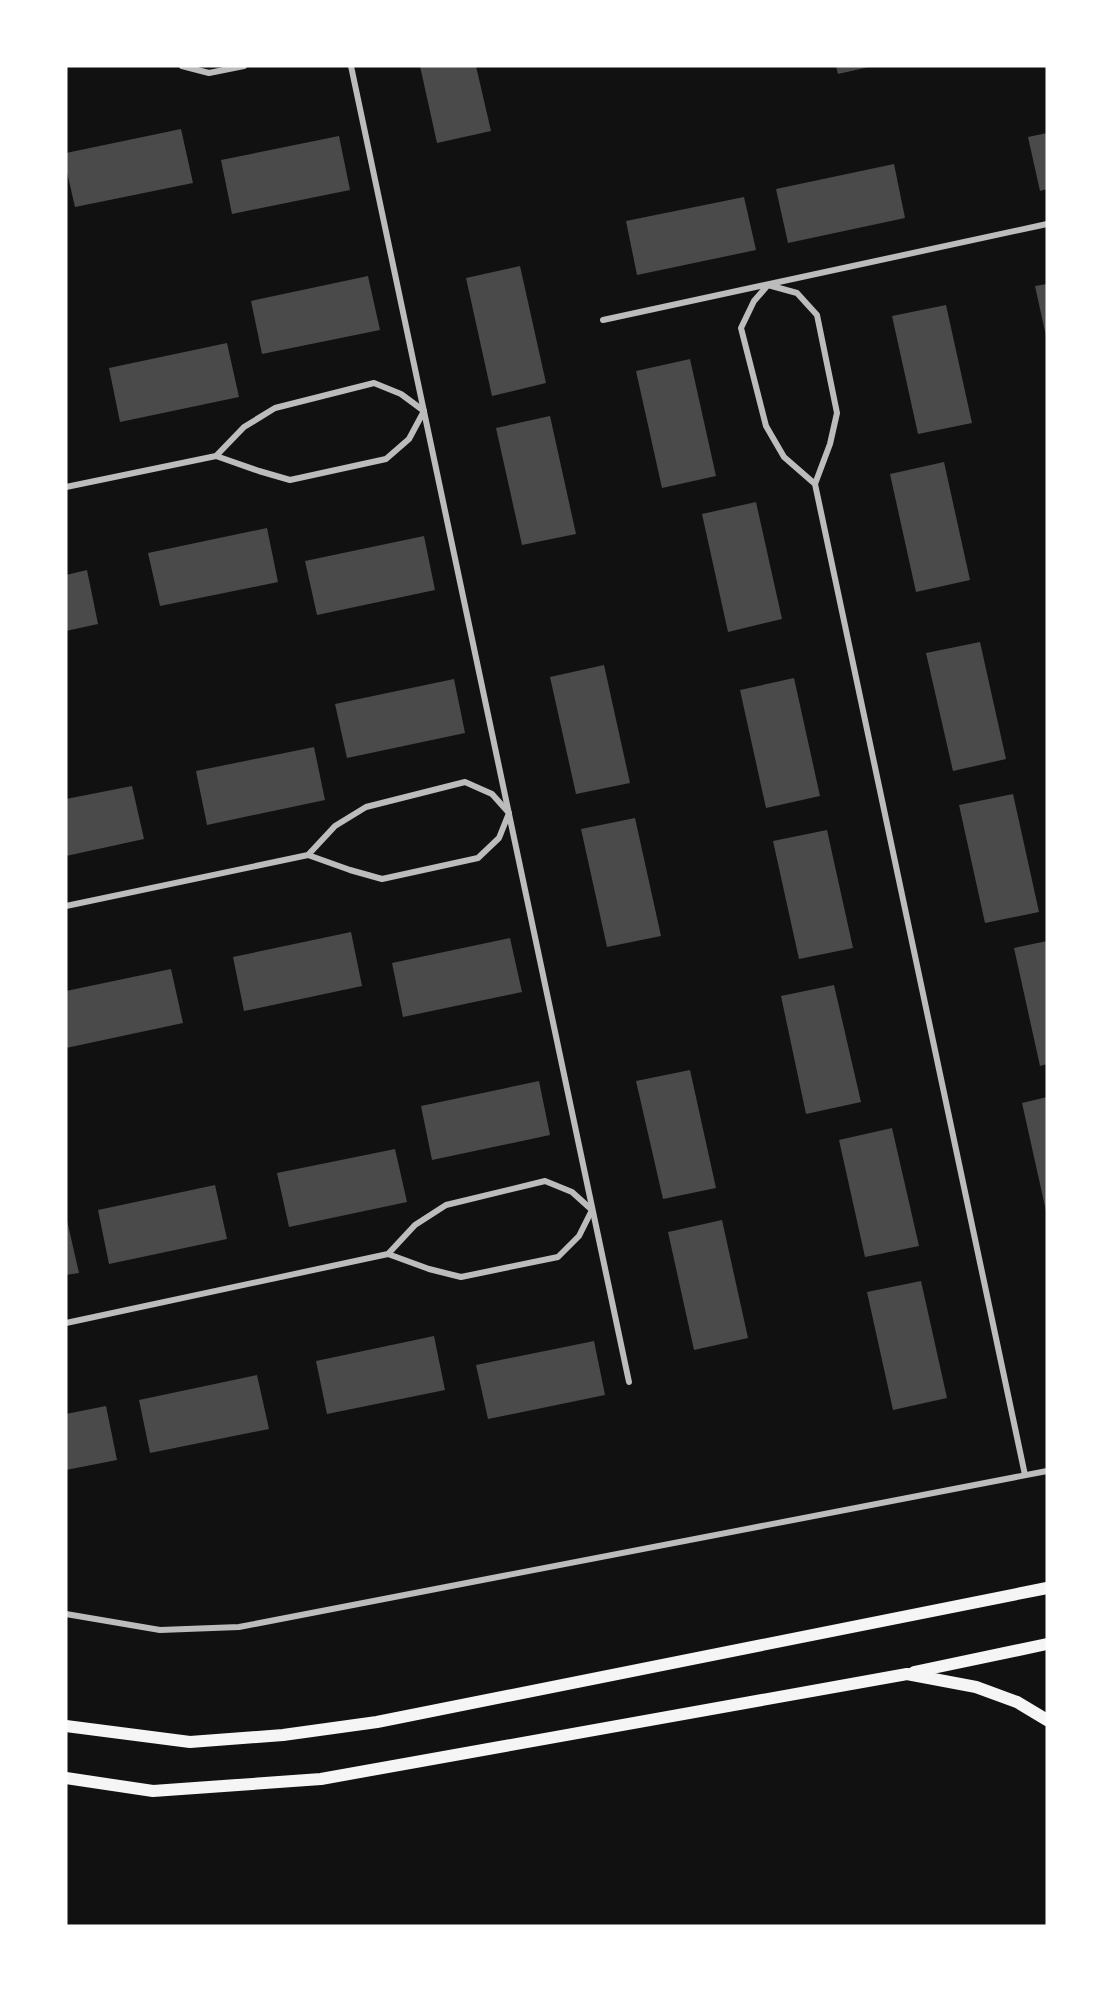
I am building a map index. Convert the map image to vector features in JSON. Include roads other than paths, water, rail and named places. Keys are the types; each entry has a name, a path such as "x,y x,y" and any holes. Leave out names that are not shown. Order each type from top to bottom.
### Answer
{"main road":[{"path":"66,1726 190,1742 307,1732 376,1722 1047,1588"},
{"path":"66,1778 153,1791 321,1779 907,1674 1047,1644"},
{"path":"907,1674 976,1687 1017,1702 1047,1720"}],"street":[{"path":"182,66 209,73 243,66"},
{"path":"351,66 629,1382"},
{"path":"603,321 1047,224"},
{"path":"768,285 797,293 817,315 837,413 830,444 815,484 1025,1475"},
{"path":"768,285 754,301 741,328 766,426 784,458 815,484"},
{"path":"216,456 244,428 275,408 374,383 401,394 424,411"},
{"path":"66,487 216,456 290,480 386,459 409,439 424,411"},
{"path":"308,855 335,826 366,807 465,782 492,794 509,813"},
{"path":"66,906 308,855 382,879 478,858 499,838 509,813"},
{"path":"388,1254 415,1225 446,1205 545,1181 572,1192 592,1210"},
{"path":"66,1323 388,1254 429,1269 461,1277 558,1257 579,1236 592,1210"},
{"path":"66,1614 160,1630 239,1627 1047,1471"}]}
